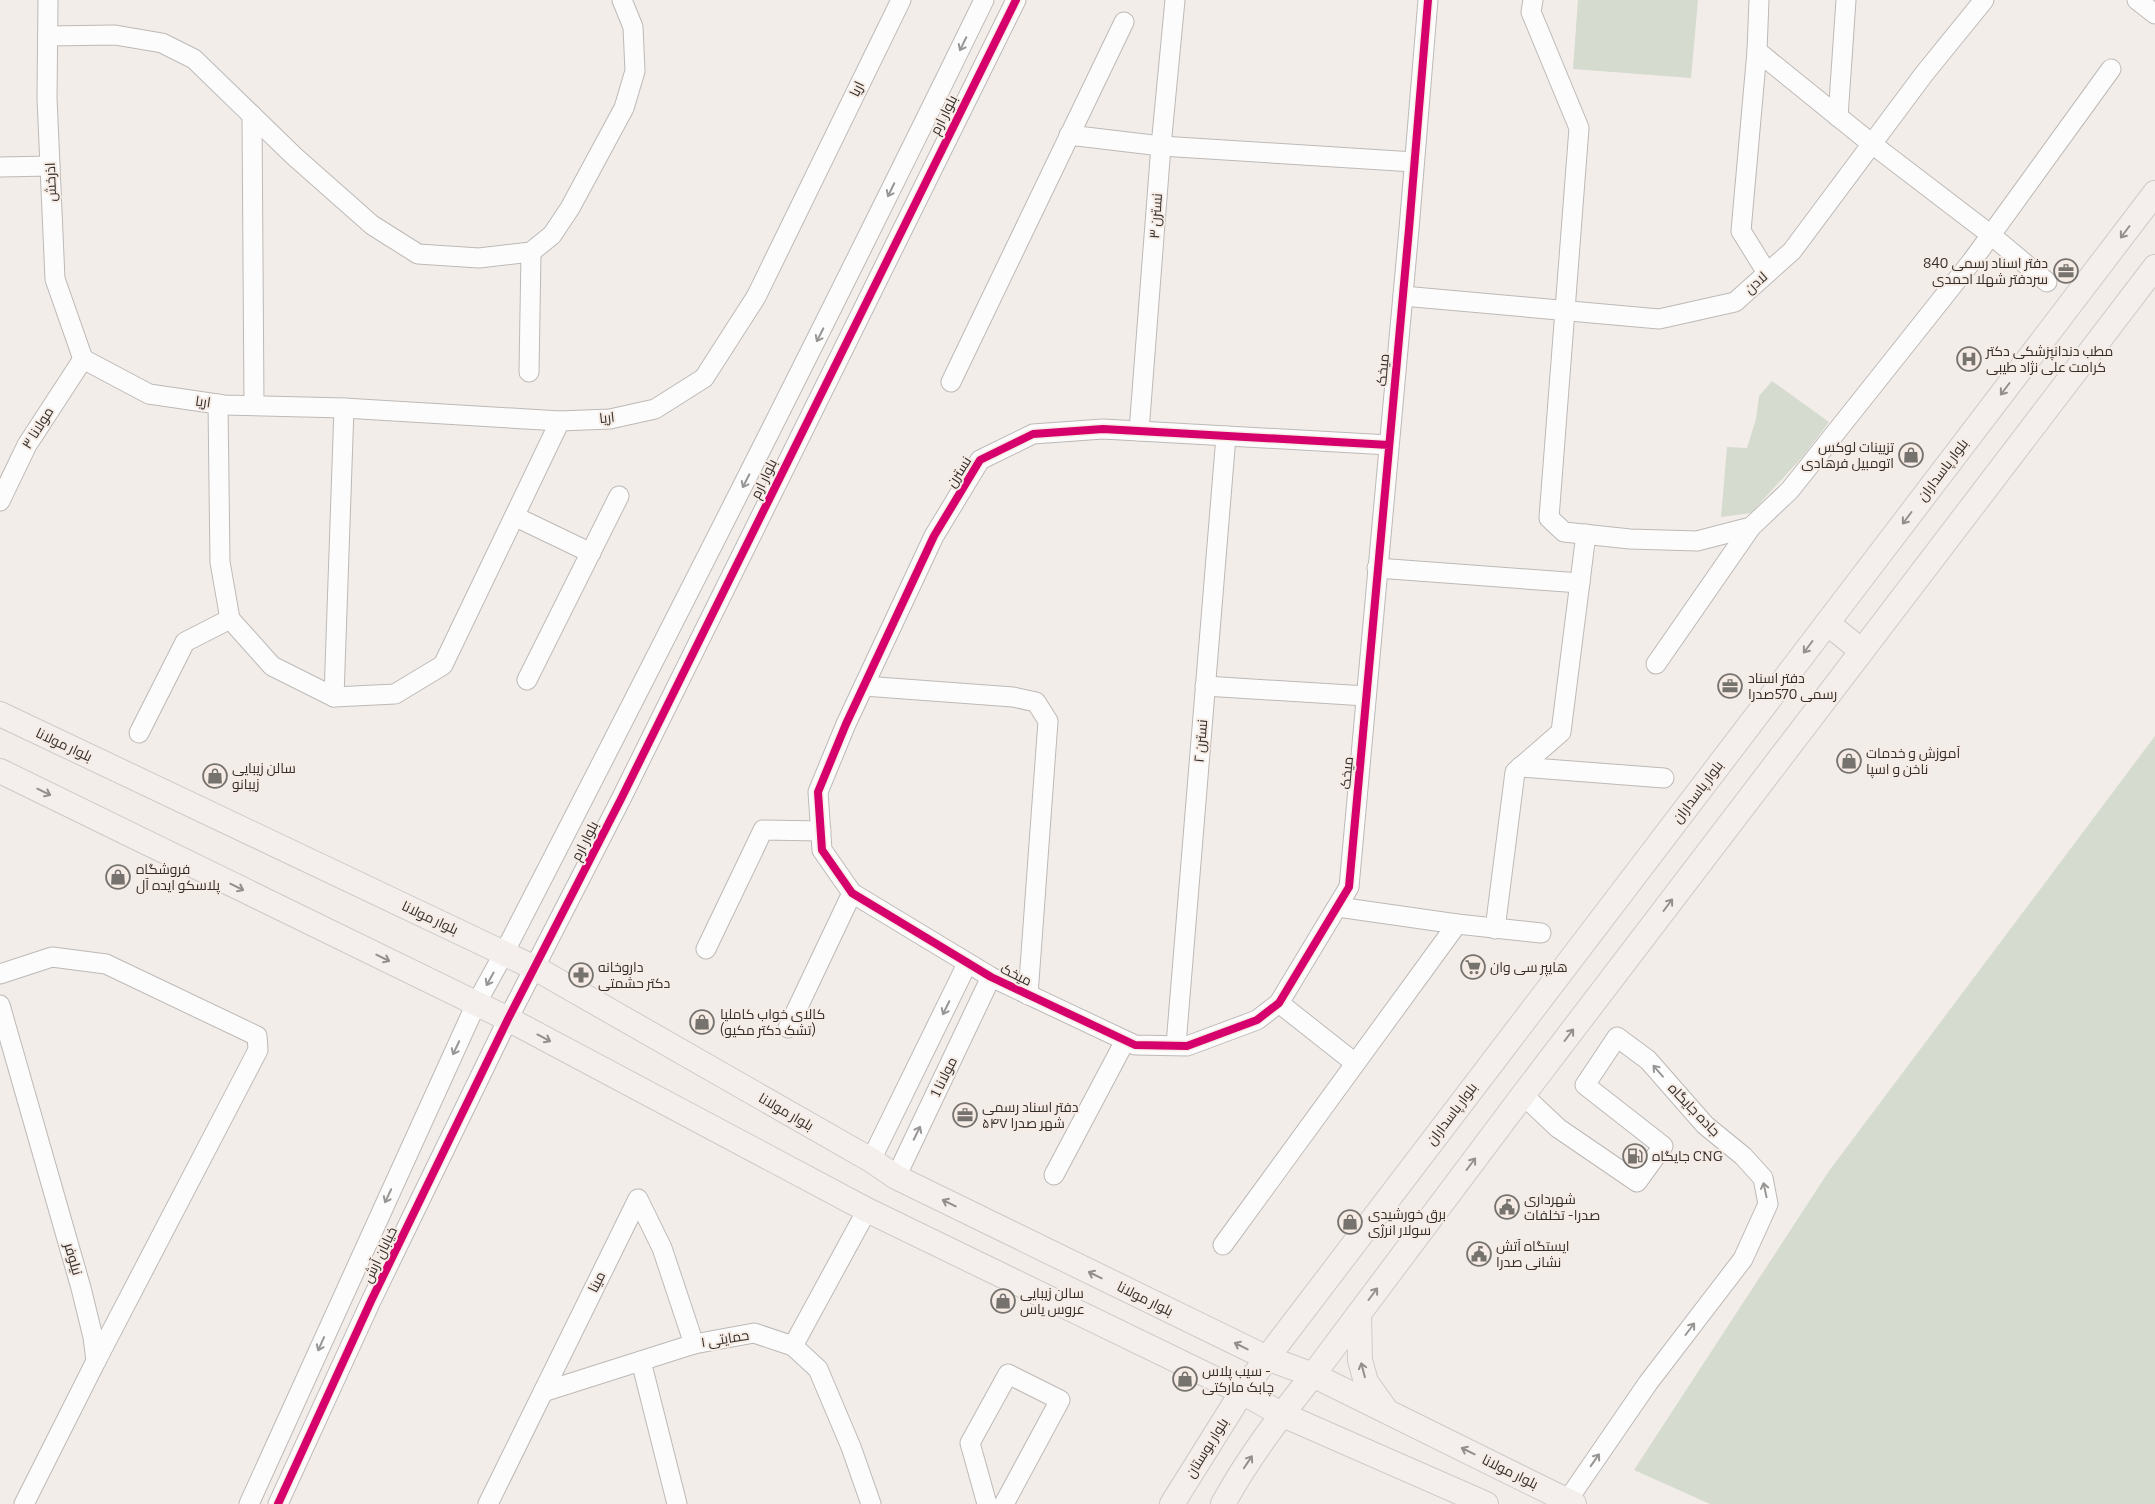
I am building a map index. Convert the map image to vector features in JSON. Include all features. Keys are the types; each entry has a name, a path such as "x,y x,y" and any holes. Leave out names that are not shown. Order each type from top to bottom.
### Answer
{"main road":[{"name":"بلوار پاسداران","path":"1242,1392 2155,193"},
{"path":"1223,1504 1281,1414 1313,1375 1523,1095 2155,267"},
{"path":"1827,623 1862,651"},
{"name":"بلوار مولانا","path":"0,714 534,968 871,1160 896,1177 1267,1358 1313,1375 1571,1502"},
{"path":"0,771 508,1019 867,1210 1242,1392 1281,1414 1486,1504"},
{"path":"1359,1314 1358,1340 1366,1382 1387,1412"},
{"name":"بلوار بوستان","path":"1172,1504 1242,1392"}],"street":[{"name":"اذرخش","path":"48,0 50,166 55,279 83,359"},
{"path":"48,36 115,35 162,43 194,59 372,225 418,254 479,258 531,252 552,235 570,208 624,108 635,71 633,28 622,0"},
{"name":"اریا","path":"83,359 149,394 218,404 344,408 560,421 610,419 655,409 704,378 756,297 901,0"},
{"name":"بلوار ارم","path":"476,1004 504,953 825,325 984,0"},
{"name":"بلوار ارم","path":"508,1019 625,790 1016,0"},
{"name":"نسترن ۳","path":"1140,431 1174,0"},
{"name":"میخک","path":"822,850 852,893 967,964 1135,1045 1187,1046 1257,1020 1279,1004 1349,887 1428,0"},
{"path":"1532,0 1531,12 1579,128 1549,518 1564,532 1630,539 1696,541 1751,527"},
{"path":"1759,0 1757,52 1742,231 1767,273"},
{"path":"1838,117 1846,0"},
{"name":"لادن","path":"1403,296 1658,319 1735,302 1792,251 1924,74 1984,0"},
{"path":"2137,0 2155,14"},
{"path":"951,382 1124,22"},
{"path":"1757,52 1872,144 1991,235 2047,282"},
{"path":"1656,664 1751,527 1790,490 1991,235 2111,69"},
{"path":"252,115 254,405"},
{"path":"1069,135 1161,146 1414,162"},
{"path":"0,167 50,166"},
{"path":"529,372 531,252"},
{"name":"مولانا ۳","path":"0,501 27,445 83,359"},
{"path":"218,404 220,562 230,619 272,666 334,697 395,694 443,665 516,517 560,421"},
{"path":"334,697 344,408"},
{"name":"نسترن","path":"822,850 818,792 864,686 934,536 980,460 1033,434 1103,430 1389,445"},
{"name":"نسترن ۲","path":"1176,1046 1226,436"},
{"path":"528,680 619,496"},
{"path":"516,517 591,553"},
{"path":"1495,928 1515,772 1561,732 1586,534"},
{"path":"1378,568 1580,583"},
{"path":"139,733 185,642 230,619"},
{"path":"864,686 1013,697 1036,702 1048,721 1028,995"},
{"path":"1205,686 1366,696"},
{"path":"1520,767 1664,778"},
{"path":"706,949 763,830 820,831"},
{"path":"788,1028 852,893"},
{"path":"1338,907 1457,924 1541,933"},
{"path":"1223,1245 1457,924"},
{"path":"0,974 52,957 106,964 257,1036 258,1050 96,1361 24,1504"},
{"name":"مولانا 1","path":"871,1160 967,964"},
{"name":"مولانا 1","path":"896,1177 992,977"},
{"name":"خیابان آرش","path":"249,1504 476,1004"},
{"path":"1279,1004 1355,1063"},
{"name":"نیلوفر","path":"0,1005 81,1288 93,1337 96,1361"},
{"name":"خیابان آرش","path":"278,1504 371,1301 508,1019"},
{"name":"جاده جایگاه","path":"1523,1095 1558,1128 1638,1182 1663,1146 1585,1085 1617,1037 1648,1060 1705,1125 1743,1156 1763,1178 1768,1204 1743,1259 1648,1383 1571,1502"},
{"path":"1054,1175 1126,1040"},
{"name":"مینا","path":"488,1504 638,1199 662,1248 694,1344"},
{"path":"793,1346 867,1210"},
{"path":"346,1288 371,1301"},
{"name":"حمایتی ۱","path":"543,1392 694,1344 754,1333 793,1346 818,1369 851,1447 871,1504"},
{"path":"640,1361 678,1504"},
{"path":"987,1504 970,1443 1008,1374 1060,1400 1004,1504"}],"shaded area":[{"path":"1578,0 1698,0 1691,78 1573,69"},
{"path":"1772,381 1829,422 1804,455 1751,513 1721,517 1727,447 1747,448 1756,419 1759,396"},
{"path":"2155,736 2155,1504 1710,1504 1634,1470 1829,1171"}],"cycle path":[{"path":"278,1504 371,1301 508,1019 621,799 1016,0"},
{"path":"1389,445 1103,429 1033,434 980,460 934,536 846,724 818,792 822,850 852,893 991,977 1135,1045 1187,1046 1257,1020 1279,1003 1349,887 1409,229 1428,0"}],"place":[{"name":"دفتر اسناد رسمی 840 سردفتر شهلا احمدی","path":"2066,271"},
{"name":"مطب دندانپزشکی دکتر کرامت علی نژاد طیبی","path":"1969,359"},
{"name":"تزیینات لوکس اتومبیل فرهادی","path":"1911,455"},
{"name":"دفتر اسناد رسمی 570صدرا","path":"1730,686"},
{"name":"آموزش و خدمات ناخن و اسپا","path":"1849,761"},
{"name":"سالن‌ زیبایی زیبانو","path":"215,776"},
{"name":"فروشگاه پلاسکو ایده آل","path":"118,877"},
{"name":"هایپر سی وان","path":"1473,967"},
{"name":"داروخانه دکتر حشمتی","path":"581,975"},
{"name":"کالای خواب کاملیا (تشک دکتر مکیو)","path":"702,1022"},
{"name":"دفتر اسناد رسمی ۵۴۷ شهر صدرا","path":"965,1115"},
{"name":"جایگاه CNG","path":"1635,1156"},
{"name":"شهرداری صدرا- تخلفات","path":"1507,1207"},
{"name":"برق خورشیدی سولار انرژی","path":"1350,1222"},
{"name":"ایستگاه آتش نشانی صدرا","path":"1479,1254"},
{"name":"سالن زیبایی عروس یاس","path":"1003,1301"},
{"name":"سیب پلاس - چابک مارکتی","path":"1185,1379"}]}
